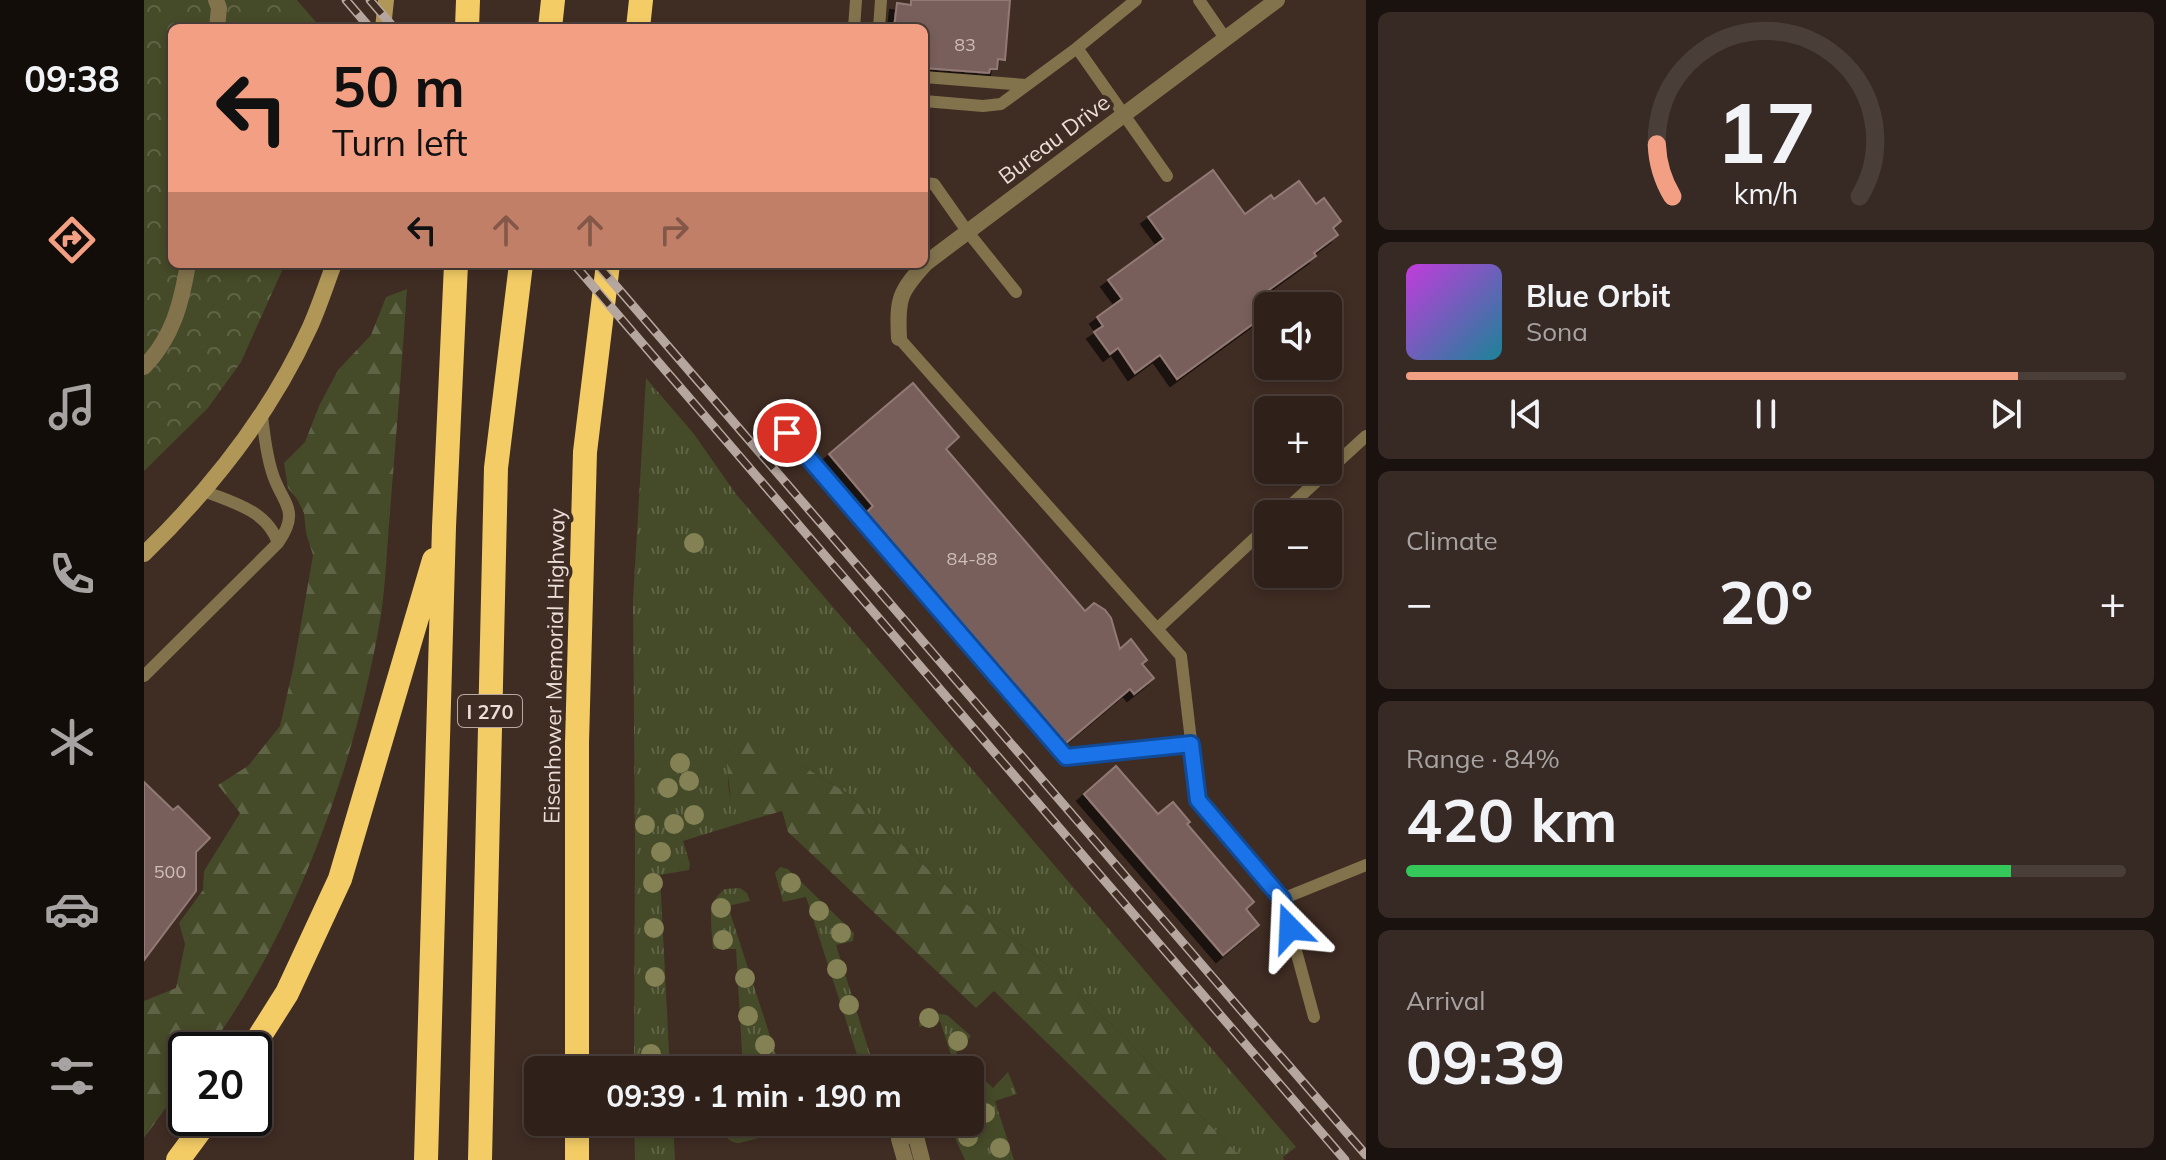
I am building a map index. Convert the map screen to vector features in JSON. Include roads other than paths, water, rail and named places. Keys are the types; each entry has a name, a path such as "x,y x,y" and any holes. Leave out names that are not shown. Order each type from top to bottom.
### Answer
{"highway":[{"path":"467,24 468,0"},
{"path":"550,24 553,0"},
{"path":"638,24 641,0"},
{"name":"I 270","path":"426,1160 444,527 456,268"},
{"name":"I 270","path":"480,1160 496,468 521,268"},
{"name":"Eisenhower Memorial Highway","path":"577,1056 577,743 585,452 608,268"},
{"path":"262,1032 287,993 340,879 444,527"},
{"path":"178,1160 196,1136"},
{"path":"577,1136 577,1160"}],"street":[{"path":"216,0 219,8 217,24"},
{"path":"383,24 386,0"},
{"name":"Bureau Drive","path":"928,261 1277,0"},
{"path":"144,367 156,354 179,312 187,268"},
{"path":"147,546 204,491 262,415 310,327 332,268"},
{"name":"Bureau Drive","path":"899,338 897,308 905,286 921,268"},
{"path":"905,1160 899,1139 915,1133 922,1160"}],"lane":[{"path":"854,24 856,0"},
{"path":"879,24 881,0"},
{"path":"928,101 983,106 1001,104 1136,0"},
{"path":"1199,0 1225,38"},
{"path":"1077,48 1167,176"},
{"path":"928,77 1026,85"},
{"path":"928,183 934,184 1016,292"},
{"path":"899,338 1181,656 1198,800 1282,899 1314,1017"},
{"path":"144,676 278,543 288,526 289,508 272,472 262,415"},
{"path":"787,433 1066,757 1191,744"},
{"path":"1296,500 1366,436"},
{"path":"204,491 266,519 278,543"},
{"path":"1157,629 1254,539"},
{"path":"1282,899 1366,865"}],"railway":[{"path":"346,0 367,24"},
{"path":"370,0 391,24"},
{"path":"577,268 1345,1160"},
{"path":"600,268 1366,1155"}]}
